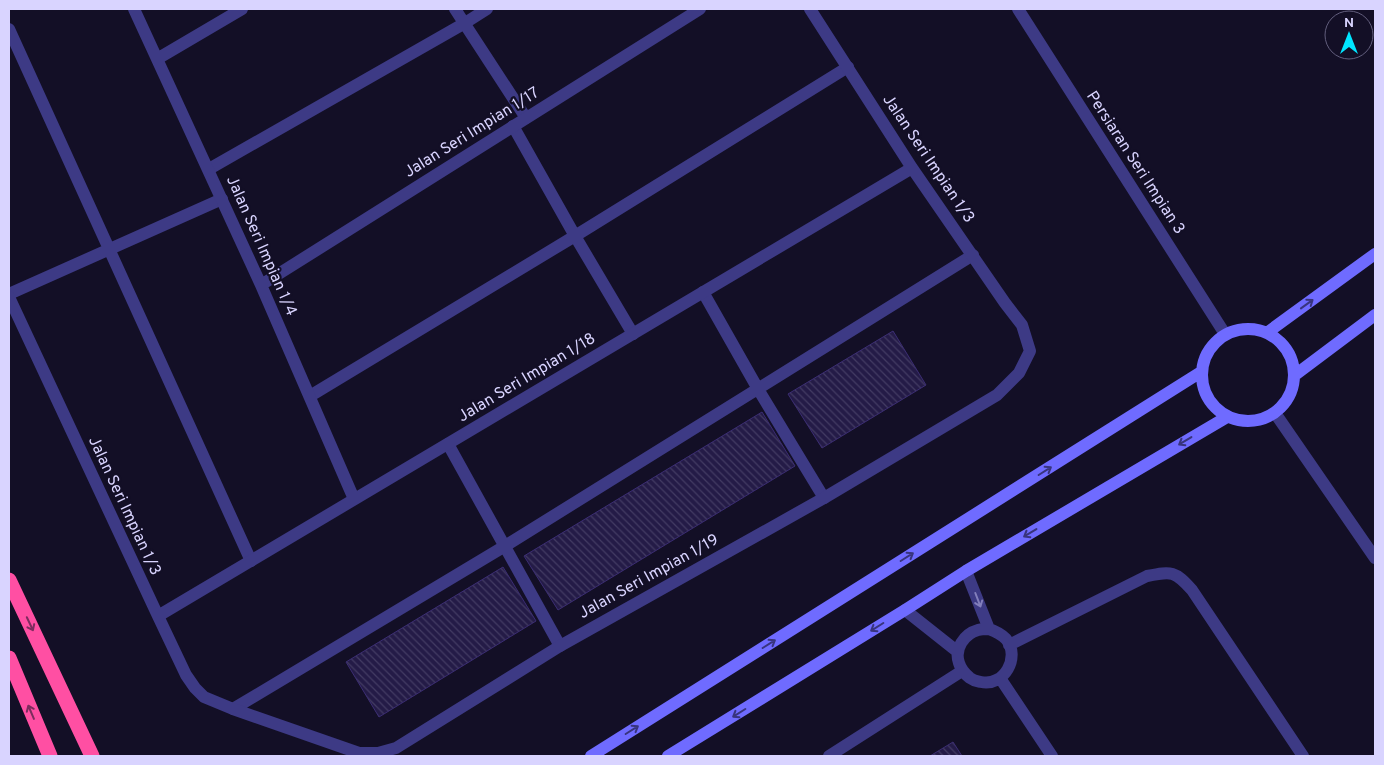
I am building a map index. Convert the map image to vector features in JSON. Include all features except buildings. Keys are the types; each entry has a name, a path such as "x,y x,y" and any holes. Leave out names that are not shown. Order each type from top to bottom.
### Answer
{"highway":[{"path":"9,580 92,756"},
{"path":"9,658 50,756"}],"street":[{"name":"Jalan Seri Impian 1/4","path":"134,9 209,169 354,499"},
{"path":"157,59 242,9"},
{"path":"456,9 526,118"},
{"path":"209,169 487,9"},
{"name":"Jalan Seri Impian 1/17","path":"261,285 700,9"},
{"name":"Jalan Seri Impian 1/3","path":"810,9 912,168 1022,325"},
{"name":"Persiaran Seri Impian 3","path":"1018,9 1225,334"},
{"path":"9,29 251,561"},
{"path":"310,396 575,236 848,67"},
{"path":"513,126 633,334"},
{"name":"Jalan Seri Impian 1/18","path":"158,616 912,168"},
{"path":"9,295 222,199"},
{"path":"1268,332 1375,254"},
{"path":"233,709 505,546 973,255"},
{"path":"703,292 758,389 824,498"},
{"name":"Jalan Seri Impian 1/3","path":"9,295 186,675 204,697 233,709"},
{"path":"1295,375 1375,315"},
{"name":"Jalan Seri Impian 1/19","path":"233,709 358,753 378,753 396,748 560,646 824,498 997,395 1018,373 1030,350 1022,325"},
{"path":"1246,328 1268,332 1282,343 1292,358 1295,375 1292,390 1286,402 1275,413 1264,419 1239,421 1227,416 1213,406 1204,390 1201,372 1205,357 1213,344 1225,334 1246,328"},
{"path":"591,756 1201,372"},
{"path":"1275,413 1375,558"},
{"path":"668,756 966,571 1227,416"},
{"path":"448,444 560,646"},
{"path":"966,571 989,629"},
{"path":"1009,645 1147,576 1164,572 1179,576 1192,590 1303,756"},
{"path":"905,610 958,652"},
{"path":"989,629 1005,638 1012,657 1009,669 1000,678 987,683 973,680 962,671 958,662 958,652 962,642 969,634 989,629"},
{"path":"829,756 962,671"},
{"path":"1000,678 1052,756"}]}
